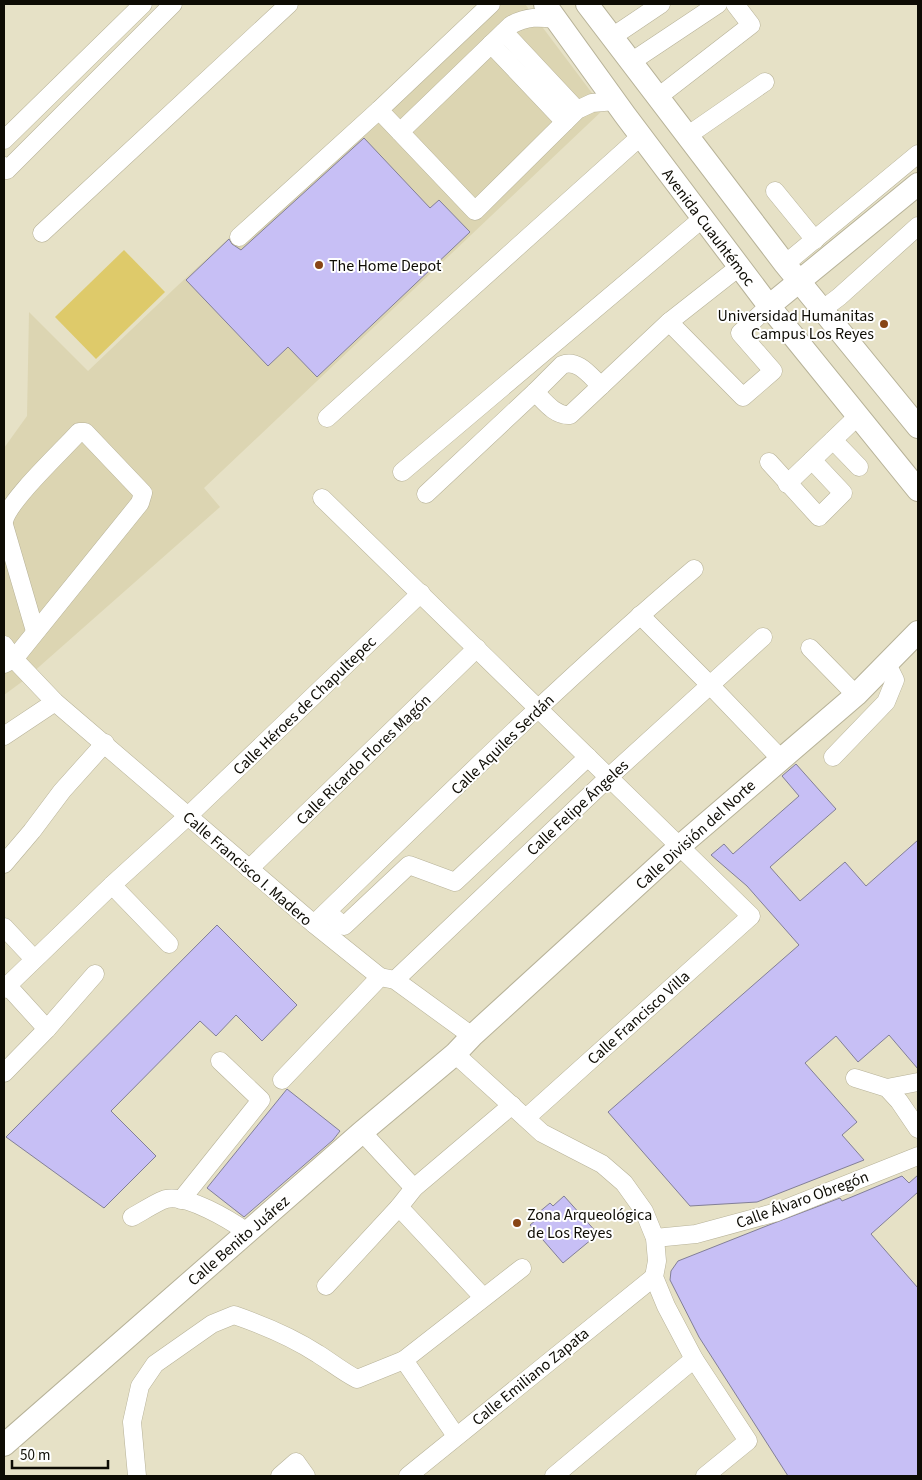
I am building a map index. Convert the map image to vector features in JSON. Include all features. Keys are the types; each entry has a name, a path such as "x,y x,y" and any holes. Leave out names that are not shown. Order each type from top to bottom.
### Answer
{"main road":[{"path":"586,4 785,264 918,427"},
{"name":"Avenida Cuauhtémoc","path":"551,11 615,101 739,267 918,490"},
{"path":"769,306 915,187"},
{"name":"Calle División del Norte","path":"472,1036 680,846 856,695 886,665 916,640"},
{"name":"Calle Benito Juárez","path":"4,1445 362,1132 455,1054 472,1036"}],"street":[{"path":"4,140 143,4"},
{"path":"4,166 7,170 173,4"},
{"path":"42,233 289,4"},
{"path":"239,237 379,110 491,4"},
{"path":"631,62 718,4"},
{"path":"658,97 751,25 735,4"},
{"path":"612,37 653,6"},
{"path":"400,132 511,25 521,19 551,11"},
{"path":"504,32 571,116"},
{"path":"491,44 571,116"},
{"path":"70,75 86,91"},
{"path":"687,136 765,82"},
{"path":"379,110 475,210 571,116 592,103 615,101"},
{"path":"327,418 641,136"},
{"path":"785,264 918,154"},
{"path":"898,171 915,187"},
{"path":"775,191 815,240"},
{"path":"402,472 703,218"},
{"path":"822,309 918,226"},
{"path":"535,392 554,411 563,416 570,416 669,322 739,267"},
{"path":"669,322 743,397 773,371 740,333 769,306"},
{"path":"426,494 562,365 568,363 579,365 601,386"},
{"path":"787,484 858,416"},
{"path":"9,662 35,631 140,503 142,492 85,432 79,432 4,518 35,631"},
{"path":"833,440 859,466"},
{"path":"769,462 819,517 843,493 812,460"},
{"path":"322,498 680,846"},
{"name":"Calle Aquiles Serdán","path":"314,924 539,708 694,568"},
{"name":"Calle Héroes de Chapultepec","path":"6,987 421,593"},
{"path":"640,615 710,684 780,759"},
{"name":"Calle Felipe Ángeles","path":"282,1080 387,979 763,636"},
{"name":"Calle Francisco I. Madero","path":"4,645 9,662 38,682 55,702 314,924 387,979 472,1036"},
{"name":"Calle Ricardo Flores Magón","path":"249,869 477,648"},
{"path":"810,648 856,695"},
{"path":"833,757 886,702 895,680 886,665"},
{"path":"4,736 55,702"},
{"path":"4,864 62,790 105,743"},
{"path":"326,912 344,926 409,865 455,882 588,756"},
{"name":"Calle Francisco Villa","path":"526,1118 751,916 680,846"},
{"path":"112,885 169,944"},
{"path":"4,928 34,959"},
{"path":"4,1073 95,974"},
{"path":"6,987 46,1029"},
{"path":"455,1054 542,1133 602,1164 624,1183 644,1211 655,1238 657,1261 654,1277 666,1306 694,1359 748,1441 705,1476"},
{"path":"181,1200 261,1100 220,1061"},
{"path":"855,1078 886,1088 899,1101 918,1129"},
{"path":"886,1088 918,1082"},
{"path":"326,1286 399,1207 414,1188 512,1105"},
{"path":"362,1132 414,1188"},
{"name":"Calle Álvaro Obregón","path":"655,1238 696,1234 777,1212 918,1156"},
{"path":"132,1217 166,1199 181,1200 200,1206 247,1232"},
{"path":"399,1207 483,1297"},
{"path":"137,1476 132,1422 140,1386 154,1364 212,1324 234,1315 268,1326 318,1354 357,1379 404,1360 522,1268"},
{"name":"Calle Emiliano Zapata","path":"408,1476 654,1277"},
{"path":"554,1476 694,1359"},
{"path":"404,1360 456,1436"},
{"path":"280,1476 296,1462 306,1476"}],"shaded area":[{"path":"478,4 525,4 604,109 204,488 220,507 23,681 4,695 4,448 27,416 29,312 88,371 410,71"},
{"path":"124,250 165,292 96,359 55,317"}],"building":[{"name":"The Home Depot","path":"364,138 430,208 439,200 470,232 317,377 288,347 268,366 186,280 229,239 232,244 241,250"},
{"path":"796,764 836,809 770,867 800,901 845,862 866,886 918,840 918,1069 889,1035 858,1062 836,1036 805,1063 857,1122 842,1135 864,1160 757,1202 690,1206 608,1112 799,945 747,886 711,855 724,844 733,854 799,796 782,776"},
{"path":"217,925 297,1005 262,1041 236,1015 216,1036 200,1021 111,1111 156,1156 104,1208 6,1137"},
{"path":"287,1089 340,1131 333,1140 244,1217 207,1188"},
{"path":"918,1175 918,1192 871,1234 918,1288 918,1476 788,1476 699,1337 670,1280 671,1271 678,1261 769,1225 840,1198 842,1201 902,1176 909,1183"},
{"path":"564,1196 598,1234 563,1263 530,1225 541,1216 538,1213 550,1203 553,1206"}],"place":[{"name":"The Home Depot","path":"319,265"},
{"name":"Universidad Humanitas Campus Los Reyes","path":"884,324"},
{"name":"Zona Arqueológica de Los Reyes","path":"517,1223"}]}
